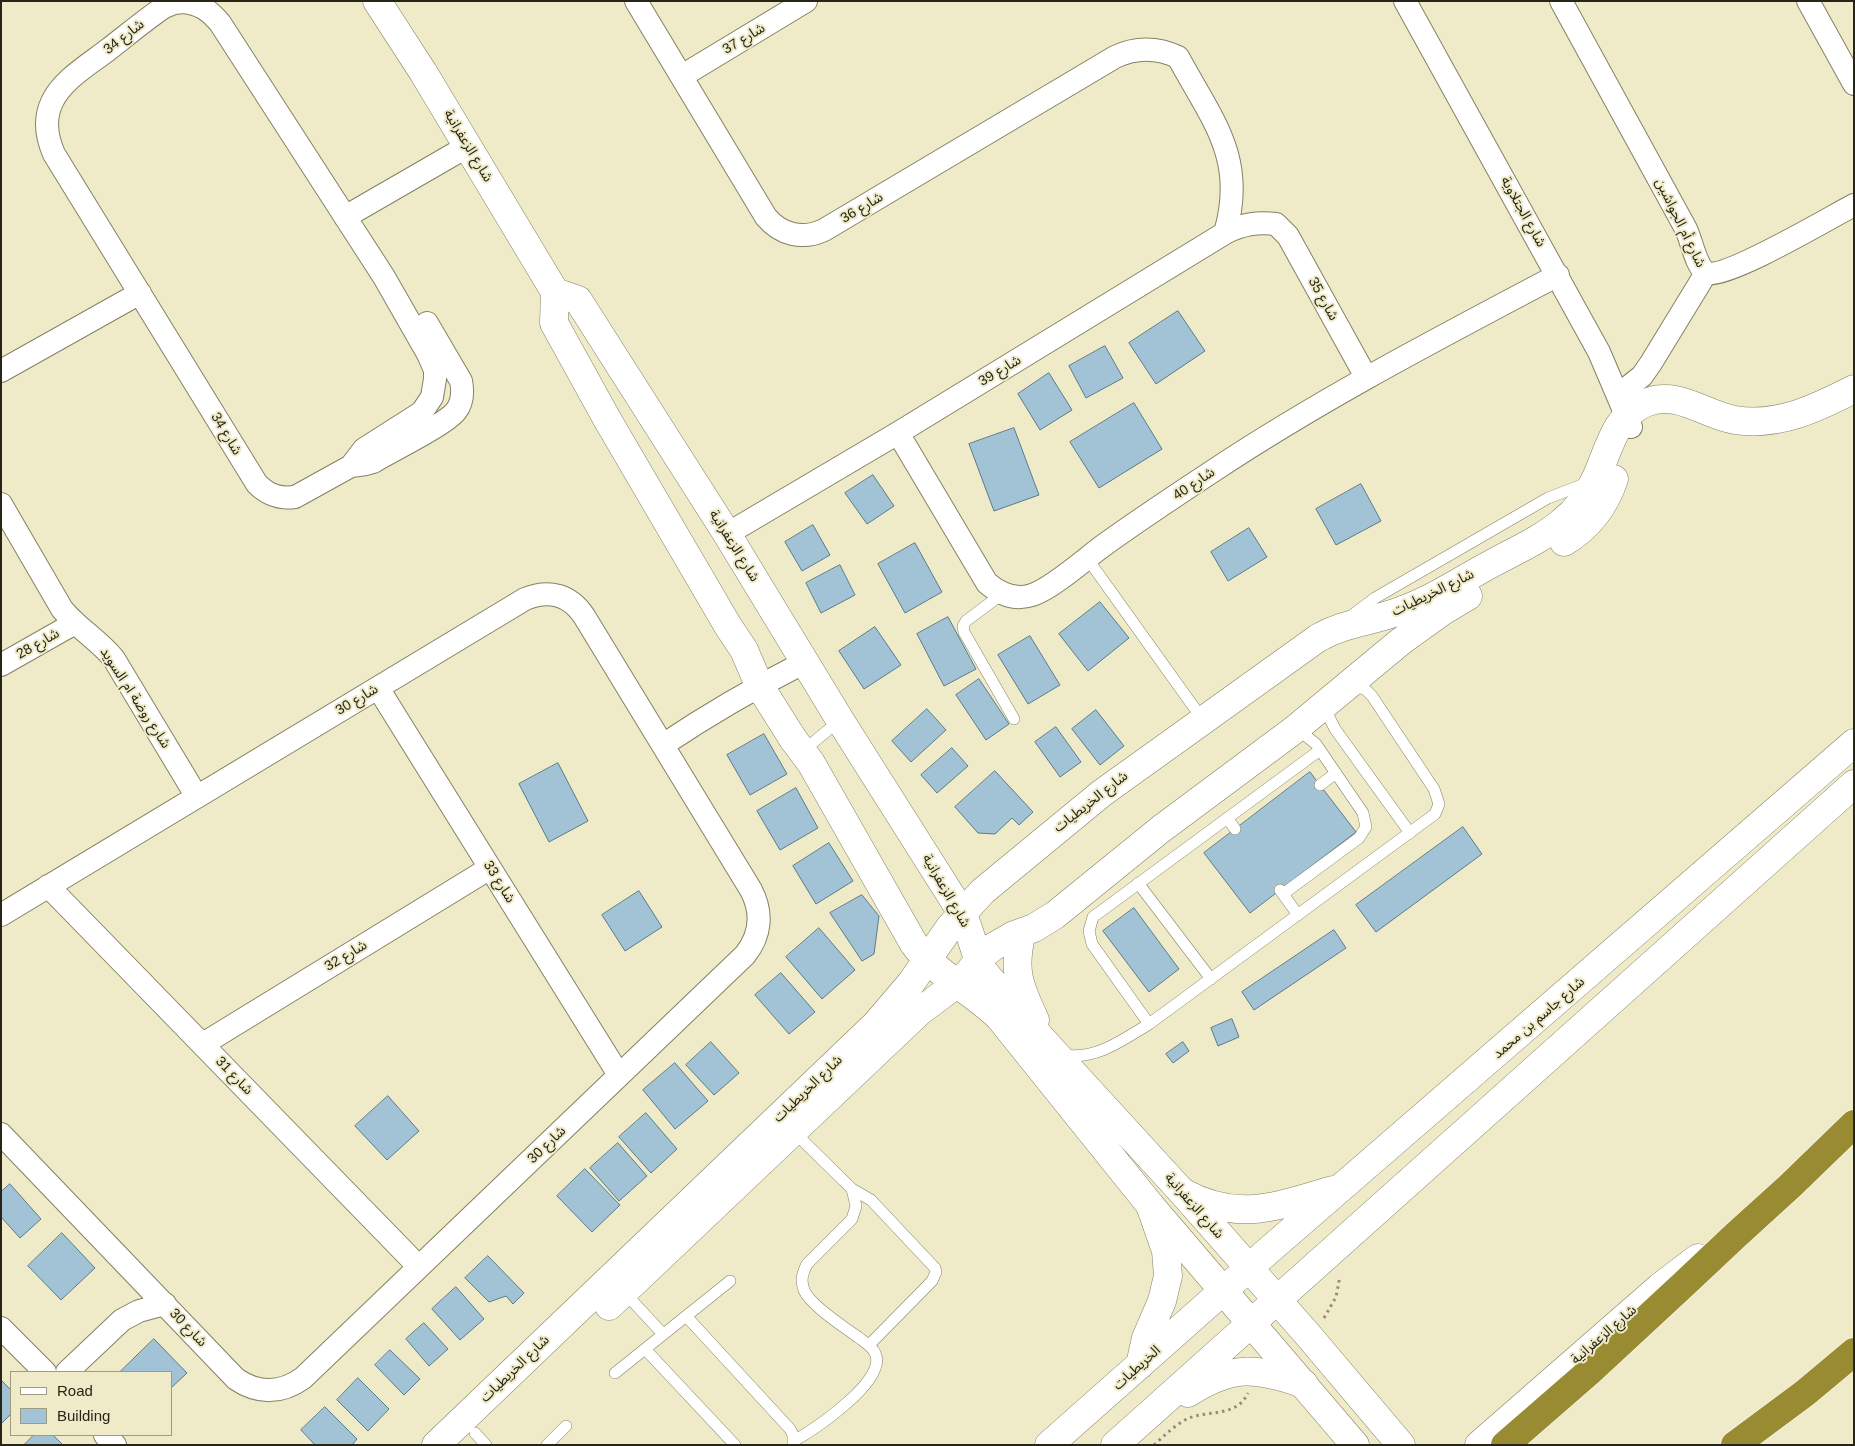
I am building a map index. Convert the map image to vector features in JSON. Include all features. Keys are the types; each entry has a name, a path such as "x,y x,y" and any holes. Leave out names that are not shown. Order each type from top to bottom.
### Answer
{"highway":[{"path":"1505,1445 1589,1372 1790,1186 1854,1124"},
{"path":"1735,1445 1805,1393 1854,1352"}],"street":[{"name":"شارع الزعفرانية","path":"377,1 423,72 555,292 578,300 727,534 840,720 962,913 983,972 1182,1192 1401,1445"},
{"name":"شارع 36","path":"636,1 766,217 785,232 801,236 817,234 1115,57 1132,50 1151,49 1178,57 1219,132 1228,155 1232,181 1232,202 1225,233"},
{"name":"شارع 37","path":"682,76 806,1"},
{"name":"شارع الجتلاوية","path":"1405,1 1558,275 1599,352 1625,413"},
{"name":"شارع أم الجواشين","path":"1561,1 1686,229 1693,244 1699,266 1706,273 1716,274 1750,260 1854,204"},
{"path":"1808,1 1854,84"},
{"name":"شارع 34","path":"174,2 195,3 204,8 220,23 345,217 384,277 401,289 415,304 458,374 462,389 460,405 449,418 373,462 351,466 295,497 274,496 262,489 252,475 54,154 47,134 48,114 53,101 71,79 156,12 174,2"},
{"path":"345,217 468,146"},
{"name":"شارع 39","path":"727,534 898,433 1225,233 1244,225 1255,223 1276,224"},
{"name":"شارع 35","path":"1276,224 1288,236 1366,377"},
{"path":"1625,413 1642,376 1706,273"},
{"name":"شارع 40","path":"1002,594 1021,597 1040,592 1213,471 1284,425 1366,377 1558,275"},
{"path":"555,292 554,323 612,428 728,626 737,637 750,661 759,685 793,740 803,751 914,944 927,960 970,992 999,1017 1150,1205 1354,1445"},
{"path":"1,371 140,293"},
{"name":"شارع الخريطيات","path":"1734,428 1807,412 1854,389"},
{"name":"شارع الخريطيات","path":"1625,413 1643,416 1652,412 1672,412 1734,428 1763,438 1792,433 1854,401"},
{"name":"شارع الخريطيات","path":"436,1445 876,1024 906,990 939,941 983,891 1088,804 1152,755 1318,638 1342,626 1385,616 1418,603 1551,531 1576,509 1594,481 1625,413"},
{"name":"شارع الخريطيات","path":"474,1441 624,1292 793,1131 919,1012 969,974 978,961 997,944 1055,915 1161,829 1294,730 1400,642 1443,611 1562,544 1584,527 1602,506 1613,480 1621,447 1625,413"},
{"path":"898,433 982,575 988,583 1002,594"},
{"name":"شارع روضة ام السويد","path":"1,504 62,609 75,623 97,640 114,659 197,797"},
{"name":"شارع 30","path":"1,914 525,599 544,593 554,594 572,601 579,608 753,894 758,908 758,928 753,943 744,955 303,1378 285,1389 275,1391 254,1389 236,1378 1,1134"},
{"path":"1385,616 1400,642"},
{"name":"شارع 28","path":"1,665 75,623"},
{"path":"663,745 696,722 759,685 805,662"},
{"name":"شارع 33","path":"378,688 619,1075"},
{"name":"شارع جاسم بن محمد","path":"1224,1290 1854,743"},
{"path":"1145,1436 1251,1323 1854,784"},
{"name":"شارع 32","path":"203,1044 490,868"},
{"name":"شارع 31","path":"48,886 419,1268"},
{"path":"1022,932 1017,961 1021,990 1048,1046"},
{"path":"1182,1192 1205,1203 1243,1210 1271,1208 1342,1187"},
{"path":"1140,1365 1146,1338 1162,1301 1168,1276 1166,1251 1150,1205"},
{"name":"شارع الزعفرانية","path":"1479,1445 1660,1287 1709,1250 1736,1235"},
{"name":"الخريطيات","path":"1049,1445 1224,1290"},
{"name":"شارع 30","path":"68,1371 122,1320 139,1311 165,1304"},
{"path":"1,1328 44,1371"},
{"path":"1115,1445 1145,1436 1212,1379 1231,1373 1253,1371 1274,1374 1304,1384"},
{"path":"106,1436 115,1445"}],"lane":[{"path":"1342,626 1374,598 1540,503 1563,492 1594,481"},
{"path":"1087,558 1203,720"},
{"path":"1002,594 966,621 963,626 964,632 1014,719"},
{"path":"1048,1046 1082,1056 1108,1049 1148,1024 1211,979 1410,833 1431,817 1438,809 1437,794 1372,696 1366,690 1351,684"},
{"path":"1323,706 1335,728 1410,833"},
{"path":"803,751 840,720"},
{"path":"1294,730 1312,740 1366,818 1365,832 1281,892 1298,915"},
{"path":"1148,1024 1096,952 1089,938 1088,931 1093,917 1320,750"},
{"path":"1320,785 1336,773"},
{"path":"1227,818 1235,829"},
{"path":"1138,883 1211,979"},
{"path":"793,1131 852,1189 871,1200 935,1268 936,1272 932,1281 869,1345"},
{"path":"686,1316 790,1429 793,1443 830,1418 864,1385 873,1373 876,1364 875,1352 869,1345 836,1321 807,1296 803,1289 802,1280 807,1264 852,1219 856,1206 852,1189"},
{"path":"615,1372 730,1280"},
{"path":"624,1292 663,1334"},
{"path":"645,1348 735,1445"},
{"path":"549,1444 566,1426"}],"path":[{"path":"1145,1436 1198,1416 1228,1410 1240,1405 1248,1393 1253,1371"}],"building":[{"path":"1178,311 1205,351 1156,384 1129,343"},
{"path":"1105,346 1123,378 1086,398 1069,366"},
{"path":"1049,373 1072,410 1040,430 1018,394"},
{"path":"1134,403 1162,449 1099,488 1070,442"},
{"path":"1014,428 1039,495 994,511 969,444"},
{"path":"873,475 894,506 867,524 845,493"},
{"path":"1361,484 1381,521 1336,545 1316,509"},
{"path":"813,525 830,555 802,571 785,542"},
{"path":"1249,528 1267,557 1228,581 1211,552"},
{"path":"915,543 942,592 905,613 878,564"},
{"path":"840,565 855,595 821,613 806,583"},
{"path":"1100,602 1129,638 1088,671 1059,634"},
{"path":"948,617 976,669 944,686 917,634"},
{"path":"875,627 901,665 864,689 839,651"},
{"path":"1030,636 1060,685 1028,704 998,655"},
{"path":"979,679 1009,724 986,740 956,695"},
{"path":"927,709 946,730 911,762 892,741"},
{"path":"1096,710 1124,746 1100,765 1072,729"},
{"path":"1056,727 1081,762 1060,777 1035,742"},
{"path":"764,734 787,774 750,795 727,755"},
{"path":"952,748 968,766 937,793 921,775"},
{"path":"558,763 588,821 549,842 519,784"},
{"path":"995,771 1033,812 1019,825 1012,818 995,834 978,833 955,807"},
{"path":"1310,772 1356,832 1250,913 1204,853"},
{"path":"796,788 818,828 780,850 757,811"},
{"path":"1463,827 1482,854 1376,932 1356,905"},
{"path":"829,843 853,881 816,904 793,866"},
{"path":"639,891 662,927 625,951 602,915"},
{"path":"862,895 879,916 874,954 862,961 830,913"},
{"path":"1134,908 1179,969 1149,992 1103,931"},
{"path":"819,928 855,970 822,999 786,957"},
{"path":"1334,930 1346,948 1254,1010 1242,992"},
{"path":"781,973 815,1012 789,1034 755,995"},
{"path":"1232,1019 1239,1037 1218,1046 1211,1028"},
{"path":"711,1042 739,1073 714,1095 686,1065"},
{"path":"1183,1042 1189,1051 1173,1063 1166,1054"},
{"path":"675,1063 708,1101 675,1129 643,1090"},
{"path":"388,1096 419,1131 387,1160 355,1126"},
{"path":"646,1113 677,1149 651,1173 619,1137"},
{"path":"618,1143 647,1176 619,1201 590,1168"},
{"path":"585,1169 620,1205 592,1232 557,1196"},
{"path":"10,1184 41,1219 20,1238 1,1217 1,1192"},
{"path":"62,1233 95,1268 61,1300 28,1266"},
{"path":"488,1256 524,1293 513,1304 506,1296 489,1302 465,1278"},
{"path":"456,1287 484,1319 460,1340 432,1309"},
{"path":"424,1323 448,1349 429,1366 406,1339"},
{"path":"154,1339 187,1373 172,1387 172,1371 121,1371"},
{"path":"390,1350 420,1379 404,1395 375,1365"},
{"path":"358,1378 389,1409 368,1431 337,1400"},
{"path":"1,1380 10,1389 10,1415 1,1424"},
{"path":"325,1407 357,1439 352,1445 315,1445 301,1430"},
{"path":"33,1436 54,1436 63,1445 24,1445"}]}
